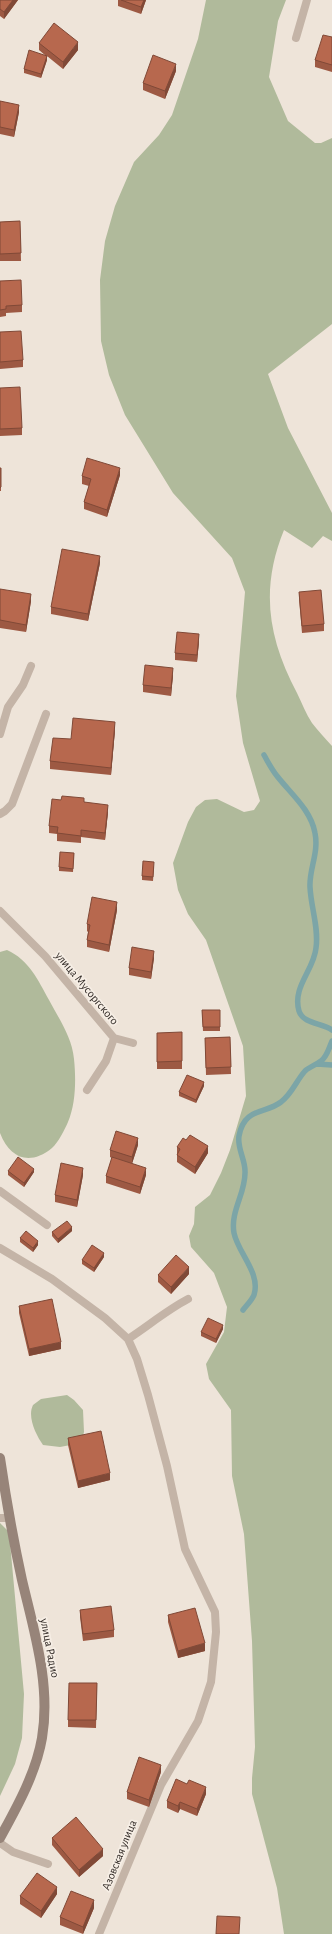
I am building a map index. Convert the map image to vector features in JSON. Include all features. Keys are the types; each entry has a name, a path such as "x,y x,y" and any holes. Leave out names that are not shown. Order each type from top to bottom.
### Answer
{"main road":[{"name":"улица Радио","path":"0,1458 4,1518 38,1648 44,1686 42,1738 33,1769 13,1814 0,1838"}],"lane":[{"path":"296,38 307,0"},
{"path":"0,734 8,707 23,685 31,666"},
{"path":"0,814 5,812 12,804 46,714"},
{"name":"улица Мусоргского","path":"0,911 45,956 114,1038 106,1061 87,1090"},
{"path":"114,1038 134,1043"},
{"path":"0,1191 47,1225"},
{"path":"0,1248 52,1279 105,1318 128,1339 172,1307 188,1299"},
{"name":"Азовская улица","path":"100,1934 161,1785 198,1721 211,1682 216,1632 215,1612 184,1549 166,1466 148,1395 137,1359 128,1339"},
{"path":"0,1843 13,1852 48,1864"}],"green space":[{"path":"206,0 286,0 278,21 269,77 288,121 315,143 321,143 332,138 332,324 268,374 288,428 332,513 332,541 323,536 312,548 284,530 276,552 270,593 274,633 279,653 287,673 310,720 332,746 332,1934 284,1934 277,1888 252,1794 255,1747 252,1641 244,1534 232,1476 231,1410 209,1379 206,1364 224,1332 227,1307 214,1273 191,1247 189,1236 194,1224 195,1207 210,1195 221,1173 230,1150 246,1096 243,1046 206,940 188,914 178,890 173,863 188,822 196,807 205,800 217,799 244,812 254,810 260,801 243,743 236,696 245,592 232,558 173,493 125,415 109,375 101,341 100,280 105,241 115,206 134,162 159,135 172,115 198,39"},
{"path":"7,950 21,959 37,978 71,1043 74,1059 74,1099 71,1115 67,1125 52,1148 44,1154 29,1158 15,1154 9,1149 0,1133 0,952"},
{"path":"67,1395 83,1410 84,1432 81,1443 60,1447 43,1445 33,1426 31,1410 33,1405 41,1399"},
{"path":"0,1523 9,1532 24,1694 22,1738 15,1764 0,1796"}],"building":[{"path":"0,0 13,0 4,12 0,9"},
{"path":"121,0 144,0 141,7"},
{"path":"54,23 78,42 63,62 39,43"},
{"path":"323,35 332,37 332,65 315,60"},
{"path":"29,50 47,56 41,74 24,69"},
{"path":"153,55 176,64 165,91 143,83"},
{"path":"0,101 19,105 14,130 0,127"},
{"path":"20,221 21,253 0,254 0,222"},
{"path":"21,280 22,305 6,306 6,309 0,310 0,281"},
{"path":"21,331 23,360 0,362 0,332"},
{"path":"20,387 22,428 0,429 0,388"},
{"path":"87,458 120,468 107,510 84,502 91,479 82,476"},
{"path":"0,468 1,487 0,488"},
{"path":"62,549 100,556 88,614 51,607"},
{"path":"0,589 31,594 26,625 0,620"},
{"path":"321,590 324,624 302,626 299,592"},
{"path":"177,632 199,634 197,655 175,653"},
{"path":"145,665 173,668 171,688 143,685"},
{"path":"73,718 115,722 111,768 50,761 53,738 71,739"},
{"path":"62,796 84,798 84,802 108,805 105,833 81,830 81,836 57,833 58,827 49,826 52,799 61,800"},
{"path":"60,852 74,853 73,869 59,867"},
{"path":"143,861 154,862 153,877 142,876"},
{"path":"92,897 117,902 109,945 87,940 90,925 87,924"},
{"path":"132,947 154,951 151,972 129,968"},
{"path":"202,1010 220,1010 220,1027 203,1027"},
{"path":"182,1032 182,1061 157,1062 157,1033"},
{"path":"230,1037 231,1067 206,1068 205,1038"},
{"path":"187,1075 204,1082 196,1100 179,1092"},
{"path":"116,1131 138,1138 132,1157 110,1150"},
{"path":"190,1135 208,1146 195,1167 177,1155 180,1149 177,1147 183,1138 186,1140"},
{"path":"18,1157 34,1169 24,1183 8,1171"},
{"path":"112,1157 146,1168 140,1187 106,1176"},
{"path":"61,1163 83,1168 77,1200 55,1195"},
{"path":"67,1221 72,1227 58,1239 52,1232"},
{"path":"26,1231 38,1241 33,1248 20,1238"},
{"path":"92,1245 104,1253 94,1268 82,1260"},
{"path":"176,1255 189,1267 171,1287 158,1275"},
{"path":"52,1299 61,1342 29,1349 19,1306"},
{"path":"208,1318 223,1325 216,1339 201,1332"},
{"path":"101,1431 110,1473 78,1481 68,1438"},
{"path":"111,1606 114,1630 83,1634 80,1610"},
{"path":"195,1608 205,1643 178,1651 168,1615"},
{"path":"69,1683 97,1683 96,1720 68,1720"},
{"path":"139,1757 161,1765 149,1800 127,1792"},
{"path":"176,1779 187,1784 189,1780 206,1787 197,1809 180,1802 178,1806 167,1801"},
{"path":"76,1817 103,1849 79,1870 52,1838"},
{"path":"37,1873 57,1887 41,1911 20,1896"},
{"path":"71,1891 94,1900 83,1927 60,1917"},
{"path":"217,1916 240,1917 239,1934 216,1934"}],"waterway":[{"path":"264,755 275,774 305,810 313,825 315,833 316,847 310,887 317,940 312,964 298,994 298,1002 301,1015 309,1021 332,1030"},
{"path":"243,1310 253,1297 255,1287 252,1271 236,1241 233,1225 245,1179 245,1167 240,1149 239,1136 246,1120 256,1113 275,1106 285,1099 305,1071 325,1057 332,1041"},
{"path":"317,1064 332,1065"}]}
